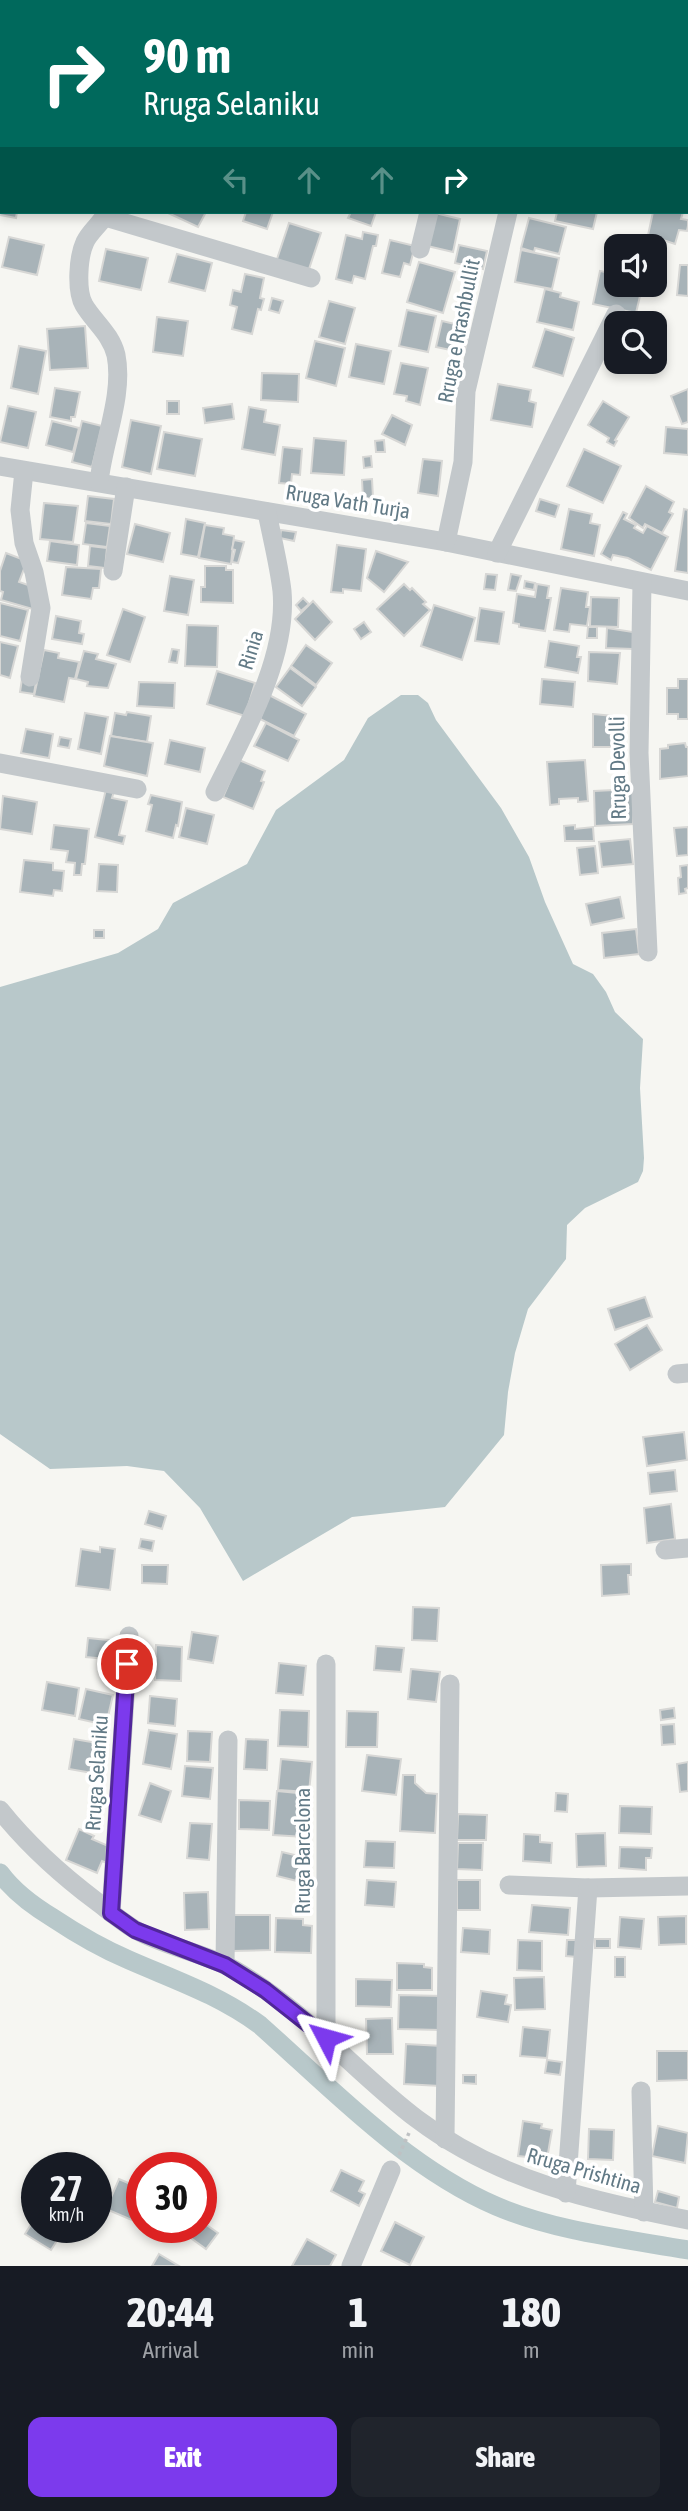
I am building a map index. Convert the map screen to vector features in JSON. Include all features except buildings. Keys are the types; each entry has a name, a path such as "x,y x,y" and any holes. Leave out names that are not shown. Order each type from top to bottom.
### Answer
{"street":[{"path":"99,482 101,458 116,401 116,356 109,337 83,304 78,273 85,242 106,214 311,278"},
{"path":"420,249 429,214"},
{"name":"Rruga e Rrashbullit","path":"446,542 463,462 466,391 508,214"},
{"path":"497,553 604,336"},
{"name":"Rruga Vath Turja","path":"0,466 446,542 688,591"},
{"path":"24,471 20,510 24,543 34,572 41,608 30,677"},
{"path":"113,571 126,487"},
{"name":"Rinia","path":"215,792 248,726 278,650 282,591 267,512"},
{"name":"Rruga Devolli","path":"642,583 639,753 648,952"},
{"path":"0,763 137,789"},
{"path":"665,1550 688,1548"},
{"name":"Rruga Selaniku","path":"111,1913 129,1636"},
{"name":"Rruga Barcelona","path":"326,1664 326,2038"},
{"path":"445,2139 450,1684"},
{"path":"225,1965 228,1740"},
{"name":"Rruga Prishtina","path":"0,1810 56,1871 111,1913 135,1930 225,1965 265,1990 326,2038 416,2119 445,2139 503,2170 566,2193 688,2220"},
{"path":"509,1885 588,1888 688,1886"},
{"path":"566,2193 588,1888"},
{"path":"641,2091 644,2212"},
{"path":"351,2266 391,2170"}],"path":[{"path":"391,2170 416,2119"}],"shaded area":[{"path":"401,695 418,695 428,703 436,720 501,808 529,857 545,902 573,964 593,974 606,992 615,1012 643,1039 640,1088 643,1171 638,1182 585,1208 567,1225 566,1259 528,1309 515,1353 504,1435 445,1507 352,1517 243,1581 200,1508 164,1471 127,1466 50,1469 0,1434 0,987 118,953 158,929 173,903 247,864 276,810 344,760 368,718"}],"waterway":[{"path":"0,1873 31,1903 100,1946 212,1996 244,2014 260,2025 371,2125 431,2170 463,2190 518,2215 542,2222 688,2250"}],"route":[{"path":"127,1664 111,1913 135,1930 225,1965 265,1990 326,2038"}]}
